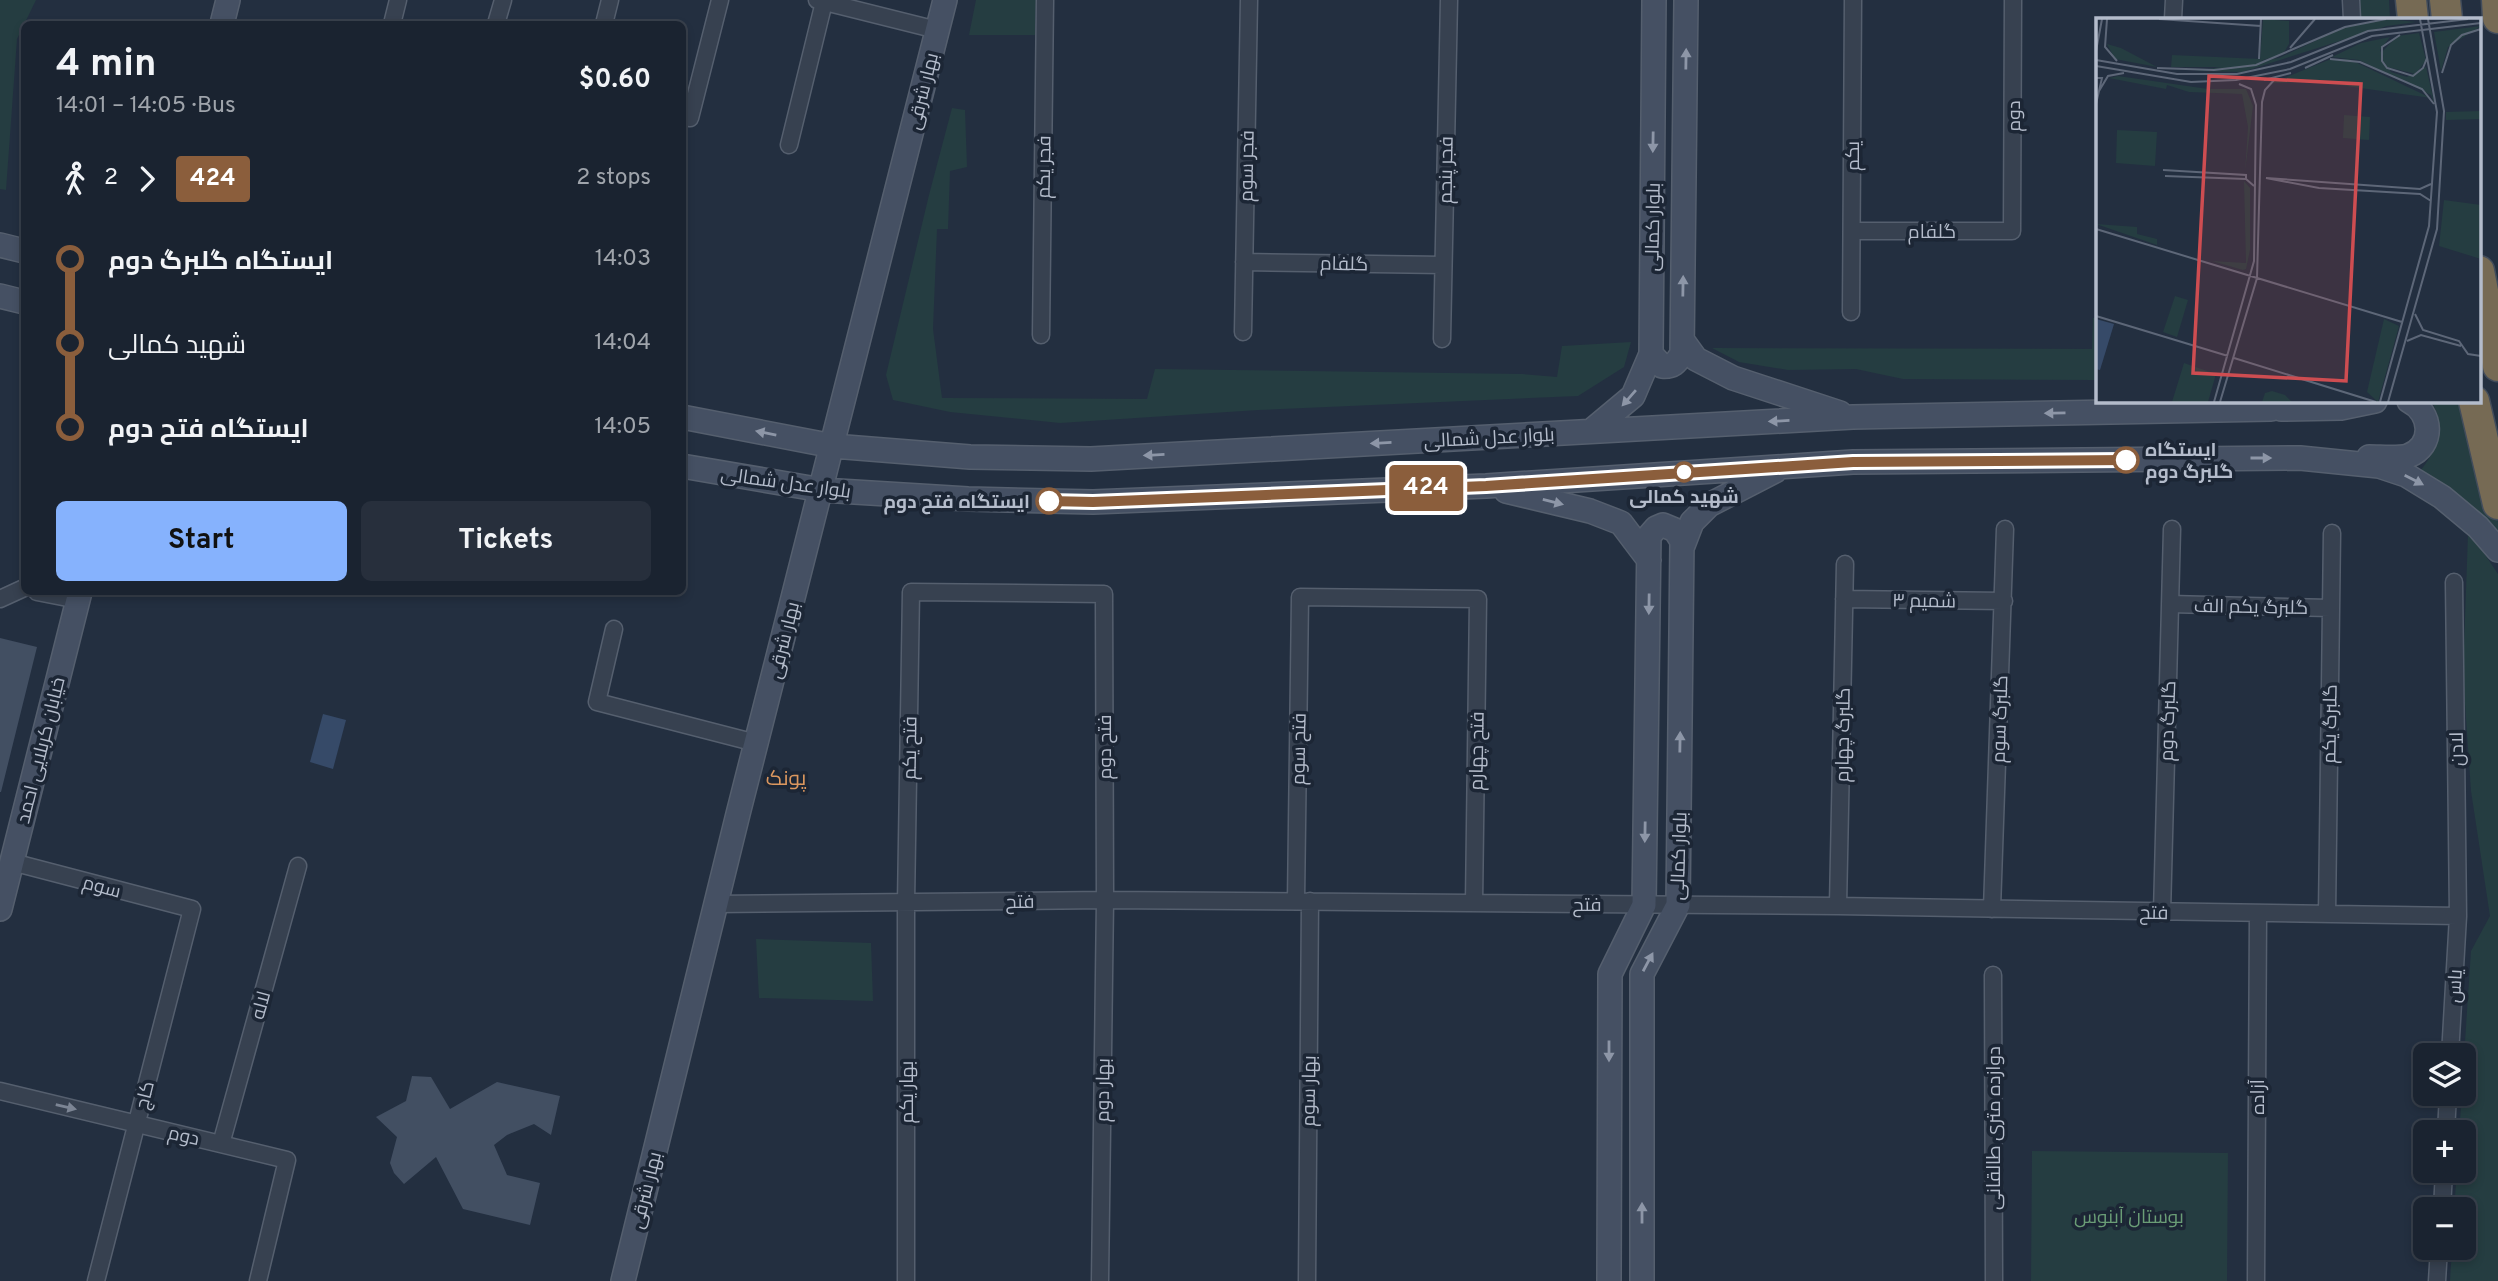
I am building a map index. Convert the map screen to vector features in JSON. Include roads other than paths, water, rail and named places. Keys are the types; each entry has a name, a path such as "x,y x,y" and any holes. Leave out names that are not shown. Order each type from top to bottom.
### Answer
{"highway":[{"path":"2411,0 2413,18"},
{"path":"2445,0 2446,18"},
{"path":"2497,0 2498,18"},
{"path":"2480,276 2498,366"},
{"path":"2474,402 2498,504"}],"street":[{"path":"223,21 228,0"},
{"path":"393,21 398,0"},
{"path":"497,21 503,0"},
{"path":"605,21 610,0"},
{"path":"690,118 720,0"},
{"name":"بهار شرقی","path":"623,1281 756,743 945,0"},
{"name":"فجر یکم","path":"1041,335 1045,0"},
{"name":"فجر سوم","path":"1243,332 1249,0"},
{"name":"فجر پنجم","path":"1442,339 1449,0"},
{"name":"بلوار کمالی","path":"1591,431 1633,396 1651,354 1654,0"},
{"name":"بلوار کمالی","path":"1683,347 1686,0"},
{"name":"یکم","path":"1851,312 1853,0"},
{"name":"دوم","path":"2012,231 2013,0"},
{"path":"2174,0 2174,18"},
{"path":"2351,0 2352,18"},
{"path":"789,145 821,1 937,30"},
{"name":"گلفام","path":"1852,231 2012,231"},
{"path":"0,245 21,250"},
{"name":"گلفام","path":"1244,262 1443,265"},
{"path":"0,296 21,301"},
{"path":"1651,354 1662,366 1670,367 1676,364 1683,347 1696,359 1733,378 1853,417"},
{"name":"بلوار عدل شمالی","path":"686,418 833,446 970,457 1091,459 1853,417 2271,409 2296,402"},
{"path":"2271,409 2341,408 2370,402"},
{"path":"2300,458 2407,456 2417,451 2425,442 2428,425 2424,413 2411,402"},
{"name":"بلوار عدل شمالی","path":"686,467 822,490 968,499 1093,502 1486,486 1853,462 2300,458 2379,466 2406,475 2442,497 2478,527 2498,550"},
{"name":"بلوار کمالی","path":"1642,1281 1642,974 1678,905 1682,545 1692,522 1709,505 1785,466"},
{"path":"1486,486 1590,511 1621,523 1649,560"},
{"name":"بلوار کمالی","path":"1609,1281 1609,974 1644,905 1649,536 1656,528 1670,526 1682,545"},
{"name":"گلبرگ دوم","path":"2162,913 2172,528"},
{"name":"گلبرگ سوم","path":"1992,909 2005,529"},
{"name":"گلبرگ یکم","path":"2327,915 2332,533"},
{"name":"گلبرگ چهارم","path":"1838,906 1845,564"},
{"name":"لادن","path":"2454,582 2458,916"},
{"path":"0,599 21,591"},
{"name":"فتح دوم","path":"911,592 1104,594 1105,900"},
{"name":"فتح یکم","path":"906,903 911,592"},
{"name":"خیابان کربلایی احمد","path":"0,909 79,596"},
{"name":"فتح سوم","path":"1303,901 1300,597 1478,599"},
{"name":"فتح چهارم","path":"1474,903 1478,599"},
{"name":"شمیم ۳","path":"1844,599 2004,601"},
{"name":"گلبرگ یکم الف","path":"2171,604 2331,608"},
{"path":"614,629 597,702 756,743"},
{"name":"سوم","path":"12,862 192,909"},
{"name":"لاله","path":"221,1144 298,866"},
{"name":"بهار دوم","path":"1100,1281 1105,900"},
{"name":"فتح","path":"716,904 1303,901 2458,916"},
{"name":"بهار سوم","path":"1303,901 1307,1281"},
{"name":"بهار یکم","path":"906,903 906,1281"},
{"name":"کاج","path":"96,1281 192,909"},
{"name":"آزاده","path":"2256,1281 2258,914"},
{"name":"یاس","path":"2451,1043 2458,916"},
{"name":"دوازده متری طالقانی","path":"1993,975 1994,1281"},
{"name":"دوم","path":"0,1091 287,1160 258,1281"},
{"path":"2437,1281 2438,1260"}],"water":[{"path":"323,714 346,720 333,769 310,762"}],"place":[{"name":"ایستگاه گلبرگ دوم","path":"2126,460"},
{"name":"شهید کمالی","path":"1684,472"},
{"name":"ایستگاه فتح دوم","path":"1049,501"}],"district":[{"name":"پونک","path":"786,778"}],"park label":[{"name":"بوستان آبنوس","path":"2129,1216"}]}
